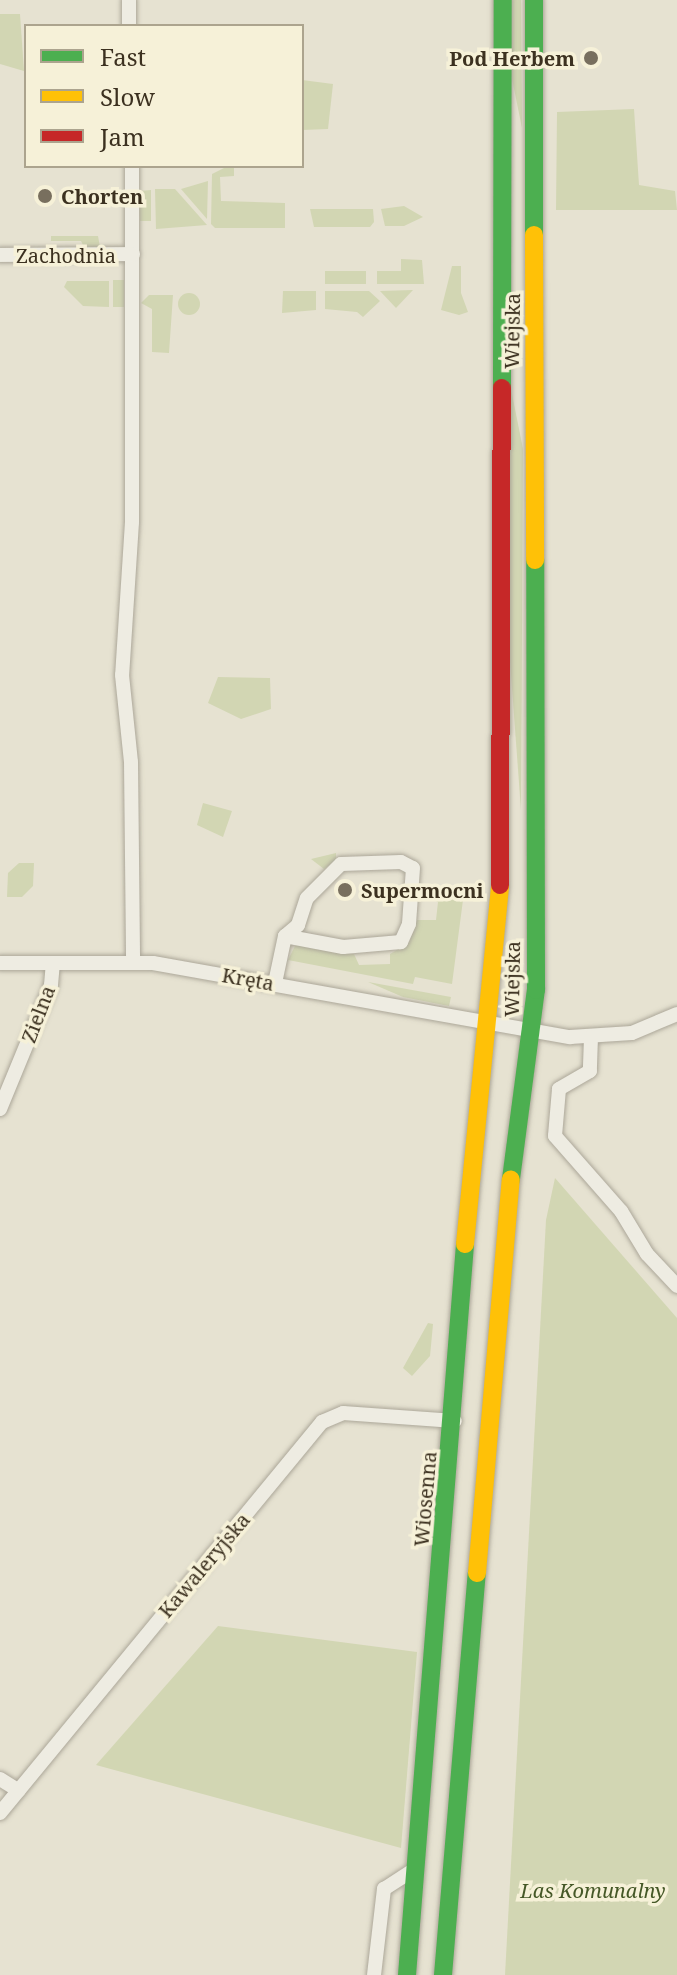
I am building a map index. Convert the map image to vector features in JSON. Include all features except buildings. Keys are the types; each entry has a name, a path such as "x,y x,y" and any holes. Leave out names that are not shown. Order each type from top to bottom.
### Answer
{"main road":[{"name":"Wiejska","path":"492,1027 500,923 499,253 503,0"},
{"name":"Wiejska","path":"533,1034 534,0"},
{"path":"500,165 517,180 533,173 536,162"},
{"path":"499,253 534,253"},
{"path":"500,923 535,925"},
{"name":"Wiosenna","path":"410,1973 416,1868 455,1421 471,1168 492,1027"},
{"path":"442,1972 511,1178 533,1034"}],"street":[{"path":"129,0 129,24"},
{"path":"132,168 131,579 122,675 131,762 133,961"},
{"name":"Zachodnia","path":"0,255 133,254"},
{"path":"275,983 285,936 298,925 307,898 341,864 401,862 413,868 409,924 401,942 343,947 285,936"},
{"name":"Kręta","path":"0,963 133,961 275,983 492,1027"},
{"name":"Zielna","path":"0,1109 51,985 53,963"},
{"path":"533,1034 591,1037 632,1033 677,1014"},
{"name":"Wiejska","path":"492,1027 533,1034"},
{"path":"591,1037 590,1071 559,1089 555,1136 621,1211 647,1254 677,1286"},
{"name":"Kawaleryjska","path":"0,1813 322,1422 343,1413 455,1421"},
{"path":"0,1779 19,1791"},
{"path":"374,1975 384,1889 416,1868"}],"green space":[{"path":"511,0 521,0 522,128 510,69"},
{"path":"0,14 20,14 24,71 0,64"},
{"path":"304,80 333,84 328,129 304,130"},
{"path":"634,109 639,185 675,191 677,210 556,210 557,112"},
{"path":"224,168 234,168 234,176 220,177 221,201 285,203 285,228 215,228 211,224 212,174"},
{"path":"208,181 207,219 181,189"},
{"path":"155,189 175,189 207,225 156,229"},
{"path":"151,190 151,221 140,221 139,191"},
{"path":"404,206 423,217 404,226 385,226 381,209"},
{"path":"310,209 373,209 374,222 370,227 314,227"},
{"path":"51,236 98,236 100,247 84,247 81,241 51,241"},
{"path":"401,259 422,260 424,284 377,284 377,271 401,271"},
{"path":"452,266 461,266 461,293 468,312 459,315 441,310"},
{"path":"325,271 366,271 366,284 325,284"},
{"path":"113,280 124,280 124,307 113,307"},
{"path":"67,281 109,281 109,307 83,306 64,287"},
{"path":"413,290 396,308 380,291"},
{"path":"283,291 316,291 316,310 282,313"},
{"path":"325,291 369,291 380,301 363,317 357,312 325,309"},
{"path":"189,293 197,296 200,304 197,312 189,315 181,312 178,304 181,296"},
{"path":"149,295 173,295 169,353 152,352 152,309 141,303"},
{"path":"510,384 523,449 521,810 510,661"},
{"path":"218,677 270,678 271,709 241,719 208,703"},
{"path":"203,803 232,811 223,837 197,825"},
{"path":"336,853 336,860 324,869 311,859"},
{"path":"19,863 34,863 33,886 22,897 7,897 8,873"},
{"path":"425,896 463,900 452,984 415,977 413,984 288,960 296,944 354,954 359,965 390,964 390,954 409,943 417,920 436,920 438,902"},
{"path":"368,982 451,997 449,1006 403,997"},
{"name":"Las Komunalny","path":"555,1178 677,1318 677,1975 505,1975 546,1220"},
{"path":"428,1323 433,1324 430,1356 412,1376 403,1368"},
{"path":"218,1626 417,1652 401,1848 96,1765"}],"traffic: fast":[{"path":"502,388 503,0"},
{"path":"534,0 534,235"},
{"path":"511,1179 536,990 535,560"},
{"path":"407,1975 465,1244"},
{"path":"443,1975 477,1573"}],"traffic: slow":[{"path":"534,235 535,560"},
{"path":"465,1244 500,885"},
{"path":"477,1573 511,1179"}],"traffic: jam":[{"path":"500,885 502,388"}],"place":[{"name":"Pod Herbem","path":"591,58"},
{"name":"Chorten","path":"45,196"},
{"name":"Supermocni","path":"345,890"}]}
